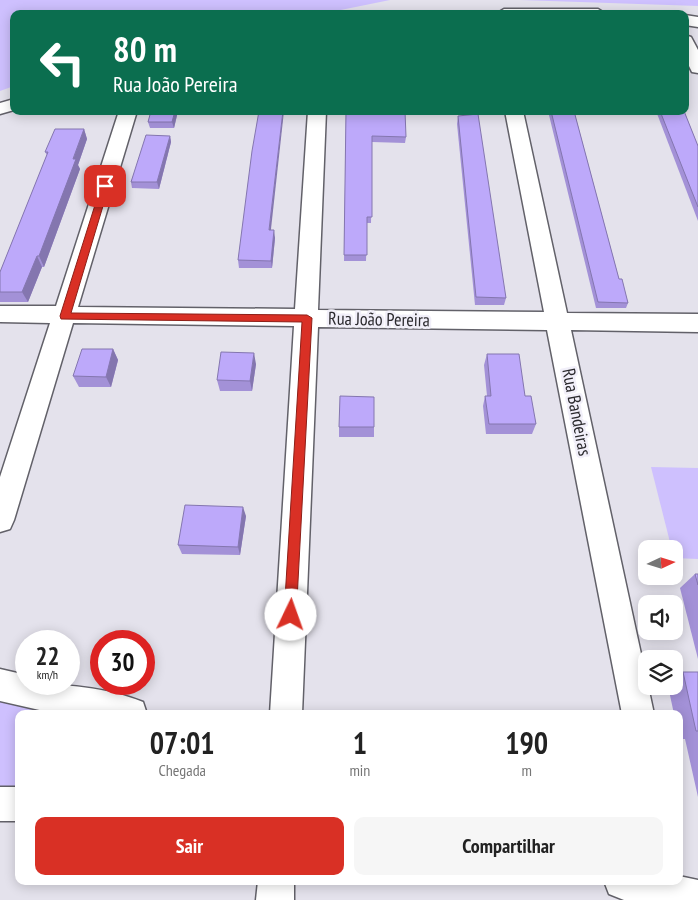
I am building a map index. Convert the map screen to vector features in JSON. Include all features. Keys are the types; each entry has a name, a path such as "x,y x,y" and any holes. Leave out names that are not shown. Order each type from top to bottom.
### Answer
{"street":[{"path":"689,49 698,68"},
{"path":"0,520 127,115"},
{"path":"286,710 317,115"},
{"name":"Rua Bandeiras","path":"515,115 559,322 637,710"},
{"name":"Rua João Pereira","path":"0,314 698,323"},
{"path":"0,685 113,710"},
{"path":"0,804 15,804"},
{"path":"275,900 276,885"},
{"path":"640,885 679,894"}],"shaded area":[{"path":"0,0 390,0 341,10 10,10 10,87 0,91"},
{"path":"520,0 698,0 698,6"},
{"path":"651,467 698,468 698,559 683,558 683,540 669,540"},
{"path":"0,698 53,710 15,710 15,787 0,787"}],"building":[{"path":"150,115 174,115 172,122 148,122"},
{"path":"258,115 283,115 269,230 274,230 271,261 238,260"},
{"path":"346,115 405,115 406,137 372,136 372,217 367,217 367,255 344,255"},
{"path":"478,115 506,298 476,297 458,116"},
{"path":"552,115 575,115 619,279 622,279 628,303 598,302"},
{"path":"662,115 686,115 698,146 698,207"},
{"path":"55,129 84,129 73,159 76,159 39,256 37,256 22,292 0,292 0,272 48,152 45,152"},
{"path":"146,135 170,136 157,182 131,182"},
{"path":"82,349 113,349 106,377 73,376"},
{"path":"221,352 254,353 250,381 217,380"},
{"path":"487,354 519,354 525,396 531,396 536,424 489,424 485,396 491,396"},
{"path":"340,396 374,397 374,427 339,427"},
{"path":"185,505 243,507 238,547 178,545"},
{"path":"695,574 698,574 698,585"},
{"path":"683,672 698,672 698,731 696,731"}],"route":[{"path":"105,186 65,316 307,318 291,615"}]}
